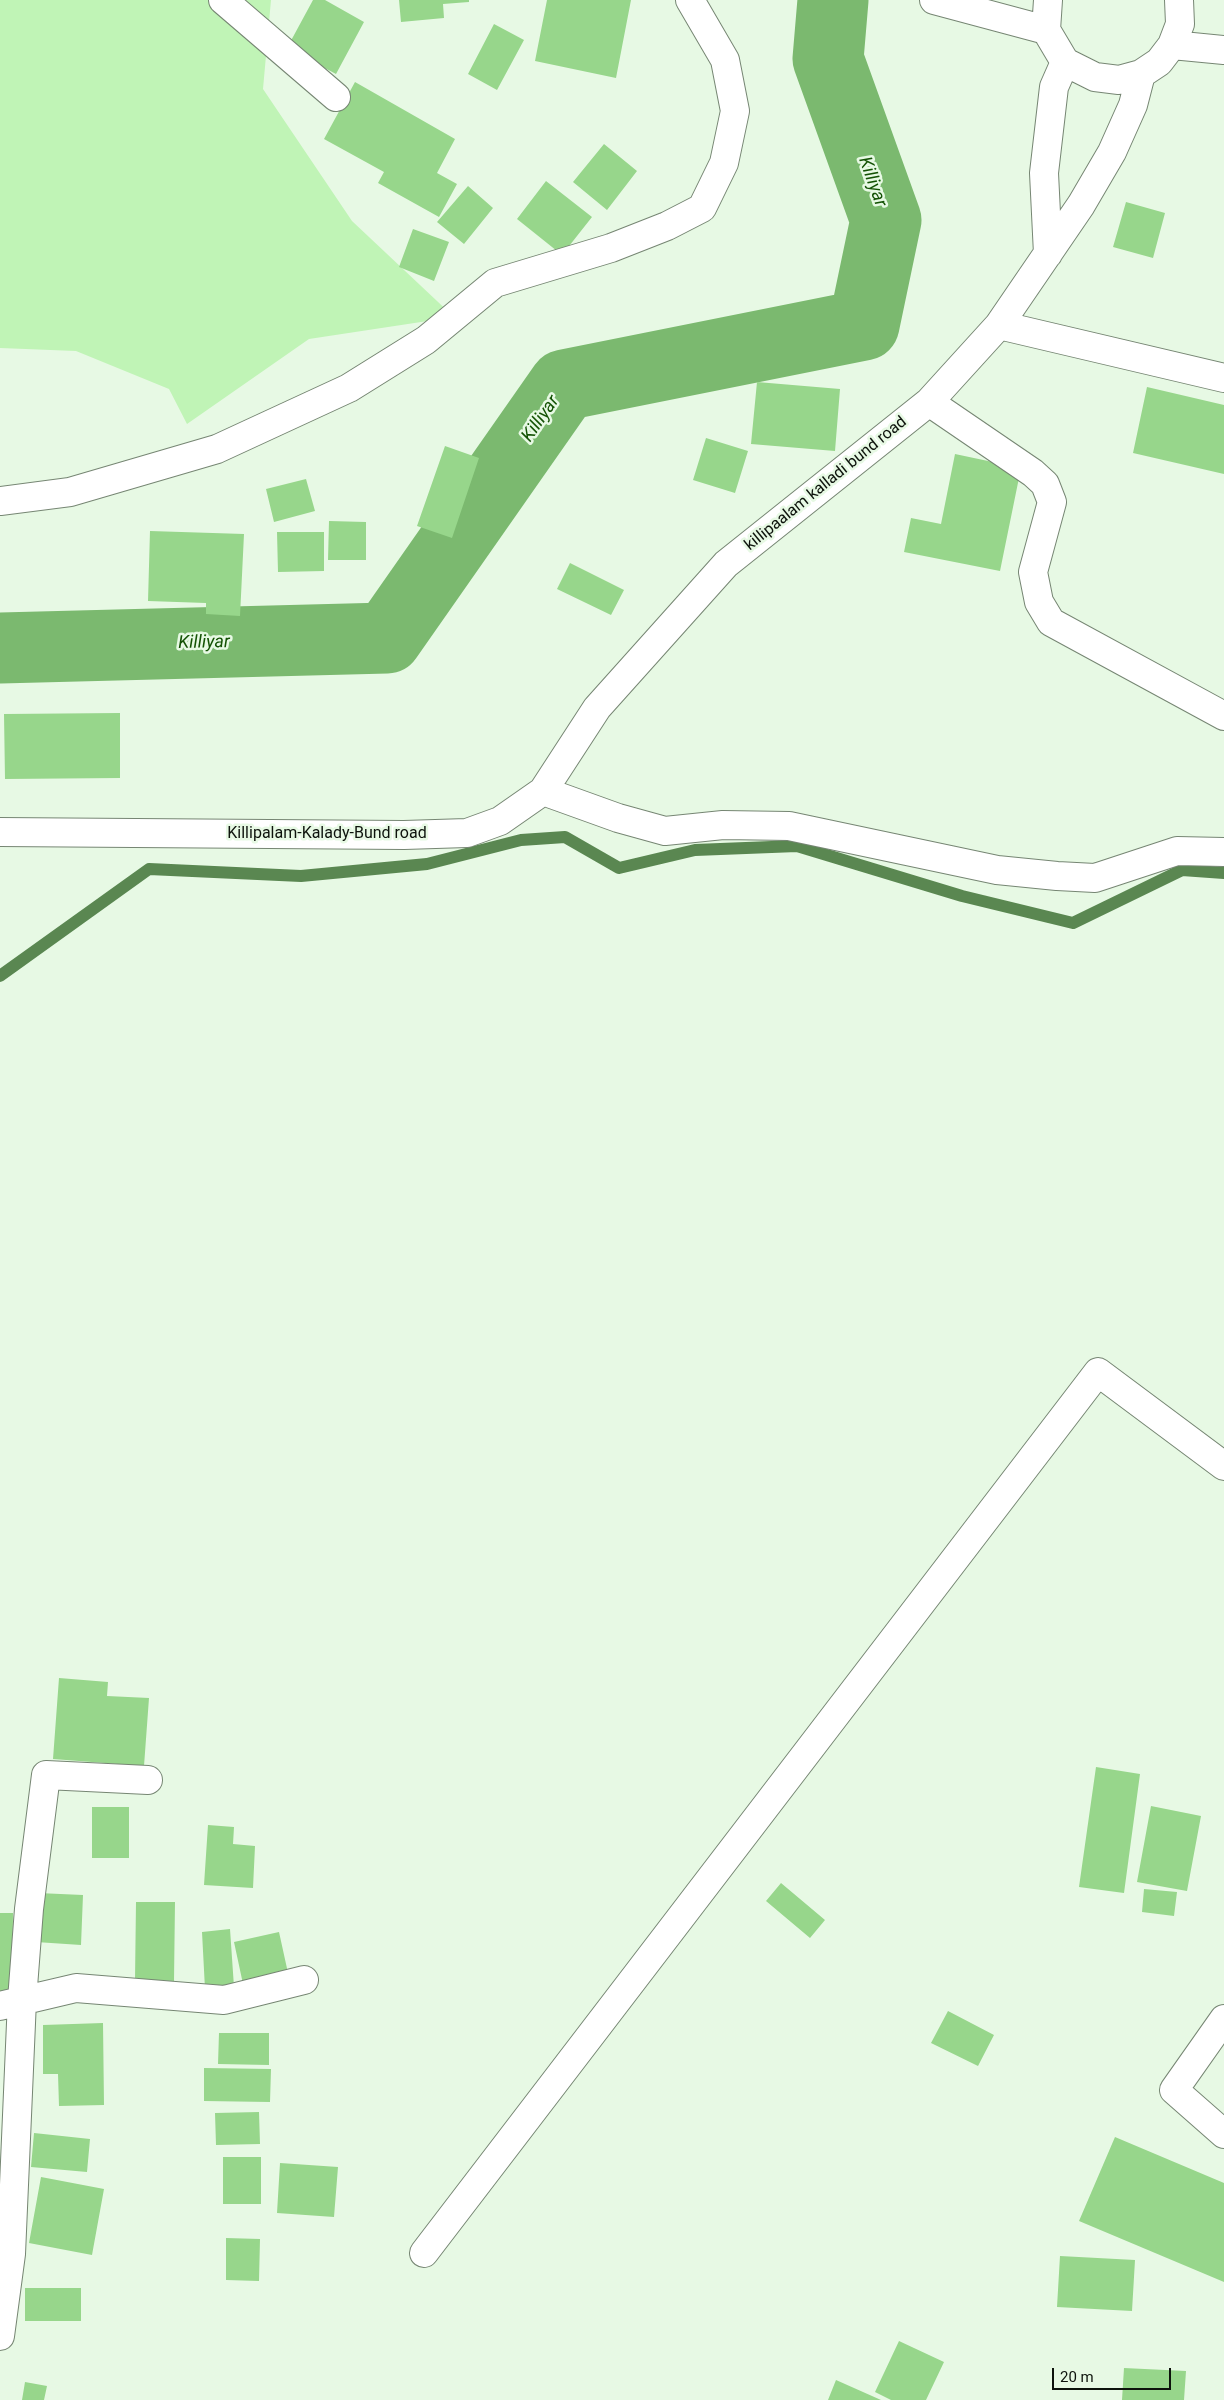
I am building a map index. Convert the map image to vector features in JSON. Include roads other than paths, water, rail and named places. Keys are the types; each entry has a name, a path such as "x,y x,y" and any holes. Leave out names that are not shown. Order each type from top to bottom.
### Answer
{"street":[{"path":"223,0 336,97"},
{"path":"0,501 70,492 217,449 349,388 426,340 495,283 611,248 667,226 702,208 724,163 735,111 725,60 690,0"},
{"path":"934,0 1046,30"},
{"path":"1048,0 1046,30 1065,62 1095,77 1118,80 1141,74 1159,62 1172,44 1180,24 1180,1"},
{"path":"1172,44 1224,50"},
{"path":"1048,254 1044,173 1054,87 1065,62"},
{"name":"killipaalam kalladi bund road","path":"597,708 726,564 929,402 999,324 1048,254 1112,152 1133,105 1141,74"},
{"path":"999,324 1224,378"},
{"path":"929,402 1033,473 1045,484 1052,502 1034,572 1039,602 1051,622 1224,716"},
{"name":"Killipalam-Kalady-Bund road","path":"0,832 468,833 500,821 543,791 597,708"},
{"path":"543,791 618,818 665,831 724,825 789,826 997,870 1057,876 1095,878 1177,851 1224,852"},
{"path":"424,2253 1098,1372 1224,1466"},
{"path":"0,2336 11,2254 11,2003 29,1909 46,1775 148,1780"},
{"path":"11,2003 76,1988 224,2000 304,1980"},
{"path":"1224,2019 1174,2090 1224,2134"}],"waterway":[{"name":"Killiyar","path":"0,648 387,638 564,385 864,325 886,220 828,59 833,0"},
{"path":"0,976 149,869 301,876 427,864 521,840 565,837 619,868 695,850 797,846 962,896 1073,923 1182,870 1224,873"}]}
